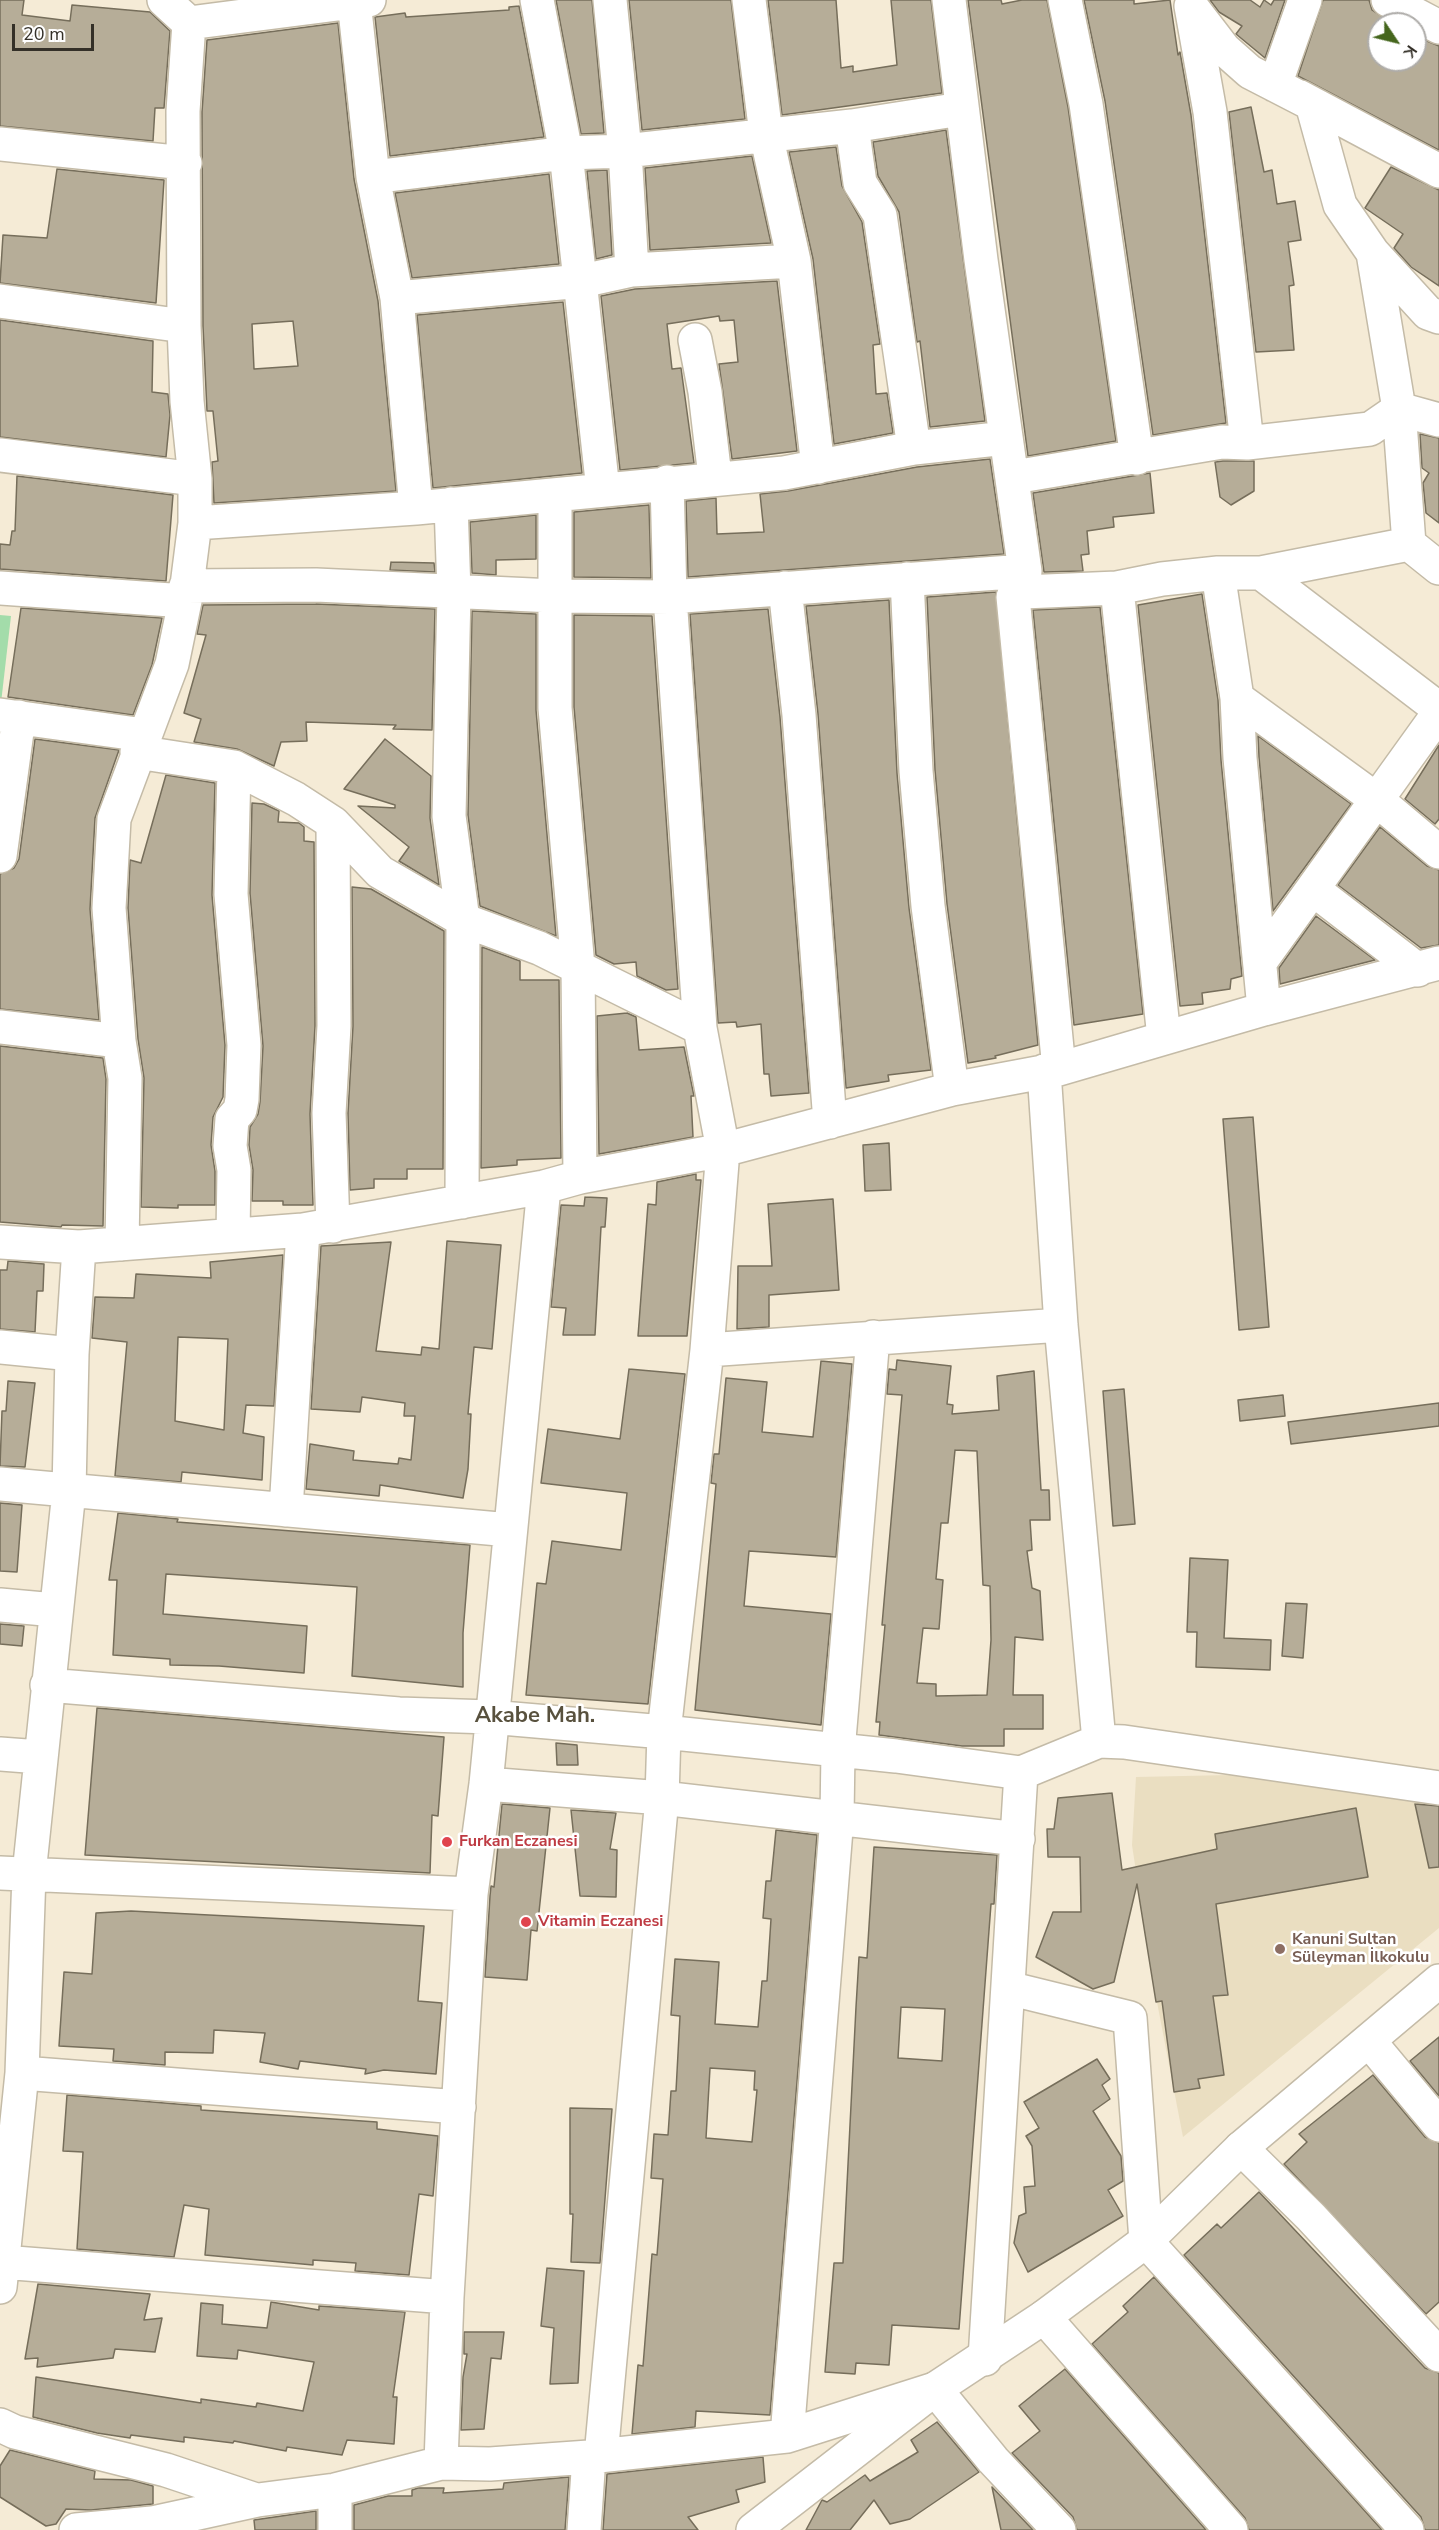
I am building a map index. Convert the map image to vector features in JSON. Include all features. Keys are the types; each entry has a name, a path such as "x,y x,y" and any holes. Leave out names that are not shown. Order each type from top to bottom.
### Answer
{"street":[{"path":"164,0 189,23 361,1 373,177 397,298 416,508"},
{"path":"537,0 566,153 582,281 603,490"},
{"path":"610,0 625,151 632,270"},
{"path":"749,0 766,134 794,261 818,467"},
{"path":"949,0 961,109 1006,438 1014,477 1024,582 1013,597 1051,1070 1060,1325 1099,1741"},
{"path":"1065,0 1086,104 1137,458"},
{"path":"1285,90 1305,0"},
{"path":"1388,0 1439,27"},
{"path":"1190,3 1210,112 1247,443"},
{"path":"1190,3 1224,49 1250,72 1312,104 1340,205 1373,253 1435,304"},
{"path":"122,1244 125,1078 119,1041 110,908 114,819 140,744 172,664 195,523 195,479 187,402 184,326 183,111 189,23"},
{"path":"1285,90 1439,171"},
{"path":"373,177 566,153 625,151 852,126 961,109"},
{"path":"852,126 860,183 880,215 914,448"},
{"path":"0,144 185,163"},
{"path":"1373,253 1399,409 1409,544"},
{"path":"397,298 582,281 632,270 794,261"},
{"path":"0,301 184,326"},
{"path":"695,340 705,392 715,477"},
{"path":"1014,477 1222,442 1247,443 1370,429 1399,409 1439,420"},
{"path":"195,523 416,508 603,490 818,467 914,448 1006,438"},
{"path":"0,455 195,479"},
{"path":"584,2530 595,2457 662,1798 664,1732 707,1350 723,1150 700,1028 670,597 667,482"},
{"path":"555,495 555,708 578,967 580,1177"},
{"path":"451,504 454,591 449,816 463,920 462,1202"},
{"path":"0,588 185,594 316,585 554,596 670,597 907,579 1024,582 1117,588 1162,579 1218,573 1261,573 1409,544 1438,564"},
{"path":"1218,573 1237,698 1240,769 1264,1009"},
{"path":"1260,962 1314,890 1439,711 1261,573"},
{"path":"907,579 916,771 925,872 952,1089"},
{"path":"785,588 799,715 811,897 830,1122"},
{"path":"1117,588 1164,1038"},
{"path":"1237,698 1377,800 1439,852"},
{"path":"0,856 10,716 140,744 234,768 296,799 333,823 380,872 463,920 539,948 700,1028"},
{"path":"233,1235 234,1170 230,1146 232,1119 240,1110 242,1099 244,1045 231,894 234,768"},
{"path":"286,1510 318,1228 334,1026 333,823"},
{"path":"1314,890 1428,966"},
{"path":"0,1242 79,1247 318,1228 544,1187 580,1177 723,1150 952,1089 1051,1070 1264,1009 1428,966"},
{"path":"0,1027 119,1041"},
{"path":"441,2463 447,2298 471,1894 486,1784 490,1717 544,1187"},
{"path":"79,1247 72,1354 69,1491 40,1757 15,1873 12,2007 22,2073 7,2155 1,2275 447,2298"},
{"path":"707,1350 1060,1325"},
{"path":"787,2436 837,1816 838,1751 873,1337"},
{"path":"0,1347 72,1354"},
{"path":"0,1484 510,1530"},
{"path":"0,1605 55,1610"},
{"path":"47,1685 399,1714 490,1717 664,1732 1021,1773 1099,1741 1124,1742 1439,1788"},
{"path":"0,1754 40,1757"},
{"path":"985,2358 1021,1773"},
{"path":"486,1784 662,1798 837,1816 1018,1839"},
{"path":"15,1873 471,1894"},
{"path":"753,2530 935,2389 1044,2318 1146,2241 1241,2148 1439,1981"},
{"path":"1008,1988 1130,2018 1146,2241 1407,2530"},
{"path":"1370,2041 1439,2125"},
{"path":"22,2073 459,2107"},
{"path":"1241,2148 1311,2217 1439,2355"},
{"path":"1044,2318 1231,2530"},
{"path":"76,2530 193,2522 258,2500 335,2490 441,2463 490,2464 595,2457 787,2436 935,2389"},
{"path":"935,2389 993,2460 1059,2530"},
{"path":"0,2426 15,2432 166,2470 258,2500"},
{"path":"335,2490 335,2530"}],"shaded area":[{"name":"Kanuni Sultan Süleyman İlkokulu","path":"1324,1773 1439,1792 1439,1928 1183,2137 1151,1971 1132,1845 1136,1777"}],"green space":[{"path":"0,615 11,616 1,703 0,703"}],"building":[{"path":"0,0 24,0 22,15 70,21 72,5 150,12 170,31 164,108 155,108 153,141 0,126"},
{"path":"556,0 592,0 604,133 581,134"},
{"path":"629,0 731,0 745,119 642,130"},
{"path":"768,0 836,0 841,68 853,66 853,72 897,65 891,0 931,0 942,93 782,115"},
{"path":"968,0 1001,0 1002,4 1022,0 1047,0 1068,107 1116,441 1028,456"},
{"path":"1084,0 1134,0 1134,4 1170,0 1178,55 1180,52 1191,115 1226,423 1153,435 1105,101"},
{"path":"1210,0 1250,0 1260,7 1264,0 1271,5 1274,0 1285,0 1265,58 1236,34 1242,26 1219,12"},
{"path":"1323,0 1369,0 1375,12 1367,12 1367,72 1427,72 1427,41 1439,46 1439,150 1298,76"},
{"path":"519,6 544,137 390,156 375,17 405,13 406,17 509,10 509,7"},
{"path":"338,23 354,179 378,301 396,491 214,503 212,462 218,461 213,411 207,411 203,326 202,112 207,40","holes":["293,321 298,366 254,369 252,324"]},
{"path":"1251,107 1264,172 1272,170 1277,204 1295,201 1301,240 1288,242 1294,285 1289,286 1294,350 1256,352 1229,112"},
{"path":"946,130 985,421 930,427 920,341 917,342 899,212 878,176 873,142"},
{"path":"836,147 842,186 862,222 880,344 873,345 876,394 887,393 893,433 834,444 813,259 789,152"},
{"path":"752,156 771,243 650,250 645,168"},
{"path":"1391,167 1439,190 1439,286 1411,267 1394,248 1403,234 1365,208"},
{"path":"57,169 164,180 156,303 0,283 3,235 47,238"},
{"path":"607,170 612,255 596,259 587,171"},
{"path":"549,174 559,264 412,278 395,193"},
{"path":"777,281 797,451 732,459 719,364 738,362 734,320 720,321 719,316 667,324 672,369 681,368 694,463 620,470 601,296 635,289"},
{"path":"563,302 582,473 433,488 417,315"},
{"path":"0,320 153,341 152,392 168,394 170,415 166,457 0,437"},
{"path":"1420,434 1439,438 1439,523 1426,513 1423,483 1429,473 1422,468"},
{"path":"990,459 1004,554 688,577 686,501 716,498 717,534 764,532 760,494 917,467"},
{"path":"1254,461 1254,491 1231,505 1220,497 1215,462"},
{"path":"1150,473 1154,513 1113,517 1114,527 1087,531 1089,554 1081,555 1083,571 1044,572 1033,493"},
{"path":"17,476 173,495 166,581 0,569 0,544 10,545 12,531 15,531"},
{"path":"649,505 651,578 574,577 574,512"},
{"path":"536,515 536,559 496,560 496,575 472,573 470,522"},
{"path":"391,562 434,563 435,572 390,570"},
{"path":"996,592 1038,1045 995,1056 996,1058 968,1063 947,904 935,770 927,597"},
{"path":"1202,594 1218,700 1221,760 1242,976 1231,979 1230,989 1202,993 1203,1004 1180,1006 1138,605"},
{"path":"889,600 897,773 909,908 931,1070 888,1075 889,1081 846,1088 818,714 806,606"},
{"path":"316,604 435,609 432,730 393,729 396,725 306,722 307,741 281,742 274,766 237,749 194,742 201,719 184,713 206,635 197,634 203,605"},
{"path":"1100,607 1143,1014 1074,1025 1033,610"},
{"path":"21,608 162,618 152,665 133,715 8,697"},
{"path":"768,609 780,717 809,1093 771,1096 769,1074 764,1074 761,1024 737,1027 736,1022 718,1023 690,614"},
{"path":"472,611 536,614 536,710 556,936 480,906 468,815"},
{"path":"574,615 652,616 678,989 666,990 637,976 636,962 614,964 596,955 574,707"},
{"path":"1258,736 1351,804 1273,911 1259,757"},
{"path":"35,739 119,750 95,818 90,909 99,1020 0,1009 0,874 14,868 19,859"},
{"path":"385,739 431,776 430,818 439,885 399,861 409,847 358,806 395,808 395,805 344,789"},
{"path":"1439,745 1439,819 1435,824 1405,799"},
{"path":"166,775 215,783 212,895 225,1045 223,1097 213,1117 211,1145 215,1171 215,1205 178,1205 178,1208 141,1207 144,1078 138,1039 128,908 130,860 141,863"},
{"path":"252,803 264,804 279,811 278,822 299,823 304,827 304,841 314,842 315,1026 310,1114 313,1205 283,1205 283,1201 252,1201 253,1170 249,1145 250,1127 258,1114 260,1102 263,1046 250,893"},
{"path":"1380,827 1427,866 1439,870 1439,945 1421,948 1338,885"},
{"path":"352,887 371,889 444,931 443,1169 407,1169 407,1179 374,1179 374,1188 350,1190 348,1113 353,1026"},
{"path":"1316,916 1375,960 1280,984 1279,968"},
{"path":"482,947 520,961 520,980 559,980 561,1158 517,1160 517,1165 481,1168"},
{"path":"627,1013 636,1017 639,1050 684,1047 694,1096 691,1096 693,1137 599,1154 597,1016"},
{"path":"0,1046 103,1058 106,1079 103,1226 62,1225 61,1227 0,1222"},
{"path":"1253,1117 1269,1327 1239,1330 1223,1119"},
{"path":"889,1143 891,1190 865,1191 863,1145"},
{"path":"696,1174 696,1180 701,1180 687,1336 638,1336 648,1204 656,1205 657,1182"},
{"path":"585,1197 607,1198 605,1227 601,1227 595,1335 563,1335 566,1308 551,1307 561,1205 584,1206"},
{"path":"833,1199 839,1290 769,1295 769,1327 737,1329 738,1266 772,1266 768,1204"},
{"path":"447,1241 501,1245 492,1349 474,1347 468,1414 471,1414 468,1469 463,1498 380,1485 379,1496 306,1489 310,1444 354,1451 353,1460 398,1464 399,1458 411,1460 415,1416 404,1416 405,1403 362,1397 360,1412 311,1409 321,1246 391,1242 376,1351 421,1355 422,1347 439,1349"},
{"path":"283,1255 274,1406 246,1405 243,1433 264,1437 262,1480 182,1472 181,1482 115,1476 127,1342 92,1338 95,1297 134,1298 136,1274 211,1278 210,1262","holes":["178,1337 228,1339 224,1430 175,1421"]},
{"path":"8,1261 44,1264 43,1291 37,1291 35,1332 0,1329 0,1270 7,1270"},
{"path":"897,1360 951,1366 947,1404 953,1405 952,1414 999,1410 997,1376 1034,1371 1041,1490 1049,1490 1050,1520 1030,1520 1032,1550 1027,1551 1032,1588 1040,1591 1043,1640 1015,1637 1013,1695 1043,1695 1043,1729 1004,1729 1004,1746 962,1746 879,1735 880,1722 876,1722 885,1625 882,1625 902,1395 887,1394 889,1369 896,1370","holes":["955,1450 977,1451 983,1585 990,1586 991,1640 987,1695 936,1696 936,1684 917,1683 923,1628 939,1629 943,1580 936,1579 941,1523 948,1523"]},
{"path":"821,1361 852,1364 836,1557 749,1551 744,1606 831,1614 821,1725 695,1710 716,1484 711,1483 714,1454 719,1454 726,1378 767,1382 762,1432 813,1437"},
{"path":"629,1369 685,1374 648,1704 526,1695 537,1583 546,1584 552,1541 621,1550 627,1493 541,1483 548,1429 620,1439"},
{"path":"8,1381 35,1383 25,1467 0,1466 2,1411 6,1411"},
{"path":"1124,1389 1135,1524 1113,1526 1103,1391"},
{"path":"1283,1395 1285,1416 1240,1421 1238,1400"},
{"path":"1439,1403 1439,1426 1291,1444 1288,1422"},
{"path":"0,1503 22,1505 17,1572 0,1571"},
{"path":"118,1513 178,1519 177,1522 470,1545 463,1633 463,1687 352,1676 357,1587 166,1574 163,1614 307,1626 304,1673 219,1666 170,1665 170,1659 113,1655 117,1580 109,1580"},
{"path":"1190,1558 1228,1560 1224,1638 1271,1640 1270,1670 1196,1667 1197,1632 1187,1632"},
{"path":"1286,1603 1307,1604 1303,1658 1282,1656"},
{"path":"0,1624 24,1626 22,1646 0,1644"},
{"path":"97,1708 444,1737 438,1816 432,1815 430,1873 85,1855"},
{"path":"556,1743 577,1745 578,1765 557,1765"},
{"path":"1112,1793 1122,1870 1217,1849 1215,1834 1356,1808 1368,1877 1216,1904 1228,1995 1213,1996 1224,2075 1198,2079 1200,2088 1174,2092 1162,2001 1156,2002 1137,1884 1114,1982 1093,1989 1036,1957 1053,1912 1081,1912 1080,1857 1048,1857 1047,1829 1054,1829 1058,1798"},
{"path":"502,1804 550,1808 537,1931 531,1930 527,1980 485,1977 490,1896 491,1886 494,1887"},
{"path":"1415,1804 1439,1806 1439,1867 1429,1868"},
{"path":"571,1810 616,1813 610,1849 617,1850 616,1897 580,1896"},
{"path":"776,1830 817,1835 770,2415 696,2411 695,2427 632,2434 638,2365 643,2366 652,2254 657,2255 663,2179 651,2178 654,2134 668,2135 671,2091 676,2091 680,2016 671,2015 675,1959 719,1962 715,2024 758,2027 762,1981 767,1981 771,1919 763,1918 766,1881 771,1881","holes":["710,2068 755,2071 754,2090 757,2090 752,2142 706,2138"]},
{"path":"874,1847 997,1855 994,1904 991,1904 959,2329 892,2325 889,2365 856,2363 855,2374 825,2372 834,2263 843,2263 859,1957 867,1958","holes":["901,2007 945,2009 942,2061 898,2058"]},
{"path":"131,1911 424,1926 418,2001 442,2003 436,2074 384,2070 365,2074 366,2069 300,2061 298,2069 260,2062 265,2033 214,2030 213,2053 165,2052 165,2065 113,2061 114,2049 59,2046 64,1972 92,1974 96,1913"},
{"path":"1439,2037 1439,2096 1410,2061"},
{"path":"1097,2059 1110,2079 1102,2085 1110,2099 1093,2111 1121,2156 1123,2181 1108,2190 1123,2216 1028,2272 1014,2243 1019,2216 1026,2213 1024,2187 1035,2186 1032,2146 1026,2136 1039,2128 1024,2102"},
{"path":"1373,2075 1425,2137 1439,2143 1439,2302 1426,2314 1284,2164 1307,2142 1299,2134"},
{"path":"67,2095 201,2106 201,2110 377,2122 377,2129 438,2136 433,2196 419,2194 409,2275 355,2271 356,2263 313,2260 313,2265 205,2255 209,2209 184,2205 174,2257 77,2249 83,2152 63,2151"},
{"path":"570,2108 612,2109 600,2263 571,2262 573,2214 570,2214"},
{"path":"1259,2192 1425,2368 1439,2373 1439,2530 1425,2530 1421,2517 1184,2255 1217,2224 1221,2228"},
{"path":"547,2268 584,2271 578,2383 550,2384 554,2328 541,2326"},
{"path":"1154,2277 1382,2530 1249,2530 1245,2518 1092,2344 1128,2312 1123,2306"},
{"path":"38,2284 150,2294 144,2320 162,2318 155,2352 115,2349 113,2358 37,2367 38,2358 25,2359"},
{"path":"271,2302 319,2310 319,2306 405,2312 393,2397 397,2397 394,2444 347,2440 342,2455 287,2447 286,2451 234,2441 233,2443 184,2437 184,2442 131,2435 130,2438 97,2433 33,2417 36,2377 201,2403 201,2399 256,2407 257,2403 303,2411 314,2362 238,2350 237,2359 197,2356 201,2303 223,2305 222,2324 267,2328"},
{"path":"464,2332 504,2332 501,2359 491,2358 484,2429 461,2430 463,2377 467,2354 464,2354"},
{"path":"1065,2369 1206,2530 1077,2530 1073,2517 1012,2453 1040,2431 1019,2406"},
{"path":"937,2422 979,2472 910,2519 890,2524 874,2500 850,2530 806,2530 822,2500 827,2502 865,2475 870,2481 918,2452 911,2440"},
{"path":"10,2450 95,2471 94,2479 131,2480 153,2486 153,2504 91,2510 66,2509 56,2524 46,2526 0,2497 0,2466"},
{"path":"763,2457 765,2482 736,2490 739,2502 688,2517 698,2530 603,2530 607,2474"},
{"path":"569,2477 565,2530 354,2530 354,2505 388,2496 412,2496 412,2490 418,2488 444,2488 443,2493 503,2489 504,2483"},
{"path":"992,2487 1033,2530 1001,2530"},
{"path":"316,2511 316,2530 255,2530 254,2520"}],"place":[{"name":"Furkan Eczanesi","path":"447,1842"},
{"name":"Vitamin Eczanesi","path":"526,1922"},
{"name":"Kanuni Sultan Süleyman İlkokulu","path":"1280,1949"}],"district":[{"name":"Akabe Mah.","path":"535,1717"}]}
